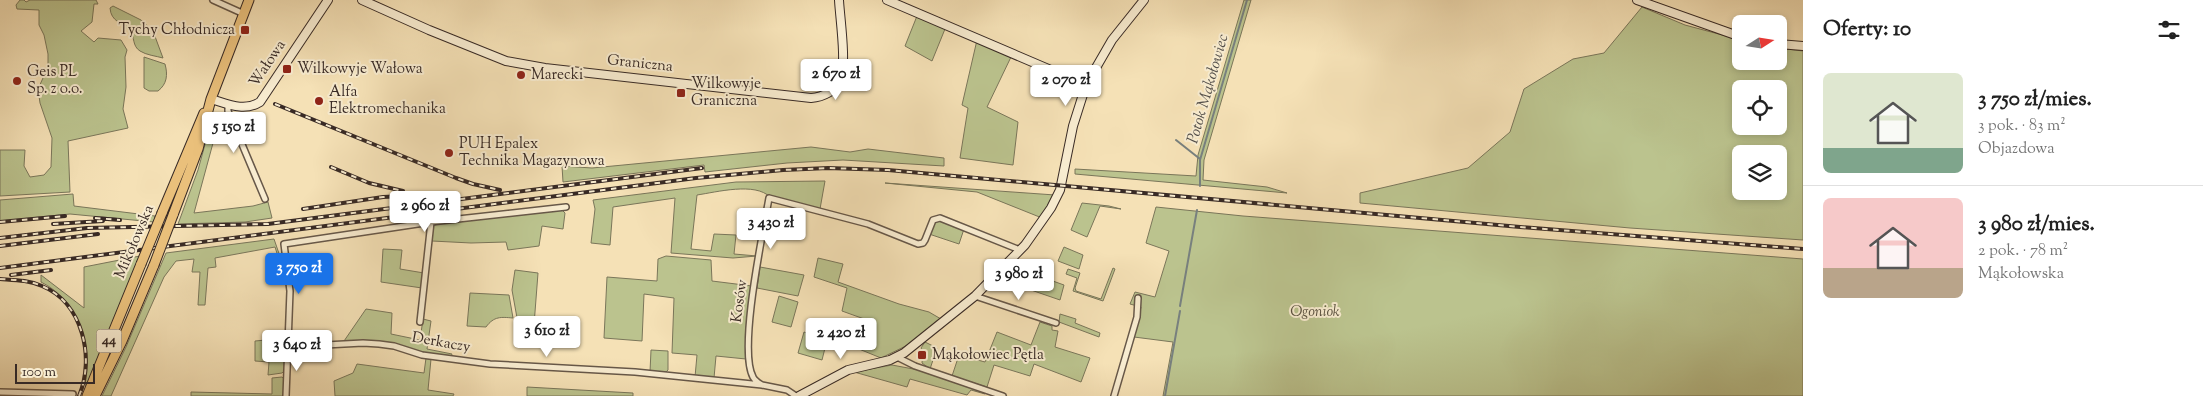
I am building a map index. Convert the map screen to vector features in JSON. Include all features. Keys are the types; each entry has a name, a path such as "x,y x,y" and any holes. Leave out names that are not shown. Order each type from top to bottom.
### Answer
{"main road":[{"name":"Mikołowska","path":"95,396 122,341 154,265 198,149 211,99 249,0"},
{"name":"Mikołowska","path":"87,396 198,122 211,99"}],"street":[{"path":"213,0 244,14"},
{"name":"Wałowa","path":"211,99 228,105 248,107 260,102 328,0"},
{"name":"Graniczna","path":"362,0 506,61 544,68 811,98 830,92 840,80 842,59 840,0"},
{"path":"887,0 1086,85"},
{"path":"798,396 848,370 897,357 975,296 1020,250 1044,220 1060,190 1077,111 1086,85 1112,40 1144,0"},
{"path":"1637,0 1732,34"},
{"path":"1788,45 1803,46"},
{"path":"228,105 228,111 265,200"},
{"name":"Kosów","path":"762,385 755,380 751,370 748,355 748,331 769,198 868,224 921,244 925,240 933,220 940,218 1020,250"},
{"path":"286,396 290,291 284,244 431,222 566,207"},
{"path":"420,322 431,222"},
{"path":"975,296 1056,323"},
{"path":"1114,396 1137,318 1138,298"},
{"name":"Derkaczy","path":"288,347 371,344 394,346 422,355 490,364 635,372 762,385 787,390 798,396"},
{"path":"897,357 914,366 1003,396"},
{"path":"0,392 73,394"}],"green space":[{"path":"20,0 26,2 30,0 96,0 98,4 94,4 92,22 81,31 94,42 98,38 121,40 127,50 125,57 126,87 123,109 128,128 68,141 70,192 0,196 0,150 25,150 24,166 30,177 44,175 51,167 52,138 40,103 38,89 48,67 48,54 44,35 39,25 39,10 17,9 16,5"},
{"path":"1244,0 1251,0 1204,160 1203,180 1267,187 1287,193 1075,174 1075,169 1196,176 1198,155"},
{"path":"113,6 141,20 153,31 163,58 145,54 137,49 130,31 112,16 110,8"},
{"path":"1642,7 1685,25 1732,38 1732,70 1788,70 1788,49 1803,51 1803,240 1630,228 1360,203 1360,193 1468,168 1510,132 1524,89 1573,59 1604,53"},
{"path":"917,16 945,29 932,61 905,46"},
{"path":"977,40 1011,57 987,107 1018,122 1013,165 960,158 968,108 962,105"},
{"path":"144,57 165,64 166,79 158,91 149,91 144,88"},
{"path":"218,113 224,116 219,121 194,213 253,206 268,202 272,218 245,222 178,224 198,170 212,119"},
{"path":"811,147 850,152 868,149 944,158 944,166 843,160 787,163 705,172 704,165 563,182 562,166 592,168"},
{"path":"825,181 820,209 770,197 763,192 755,190 735,189 697,195 691,249 711,251 714,234 736,235 734,254 757,256 733,258 671,253 675,198 613,207 610,245 591,243 595,209 593,200 736,182"},
{"path":"885,183 1055,195 1042,218 977,192"},
{"path":"73,194 74,206 155,216 154,222 70,214 0,221 0,200"},
{"path":"1082,203 1121,209 1100,206 1087,237 1071,230"},
{"name":"Ogoniok","path":"1156,207 1243,216 1803,259 1803,396 1163,396 1173,342 1134,337 1141,307 1130,304 1135,292 1155,297 1169,251 1146,243"},
{"path":"561,209 565,213 563,229 542,226 539,246 508,250 506,242 432,241 433,226 438,224"},
{"path":"938,219 964,229 959,244 929,234 932,223"},
{"path":"274,239 284,268 282,269 275,247 215,258 216,267 208,268 205,305 198,305 200,272 192,272 194,259 176,261 164,277 111,396 102,396 126,347 166,253"},
{"path":"1064,247 1083,255 1079,269 1058,261"},
{"path":"383,249 402,250 400,269 424,273 422,288 381,282"},
{"path":"140,256 87,386 85,385 87,355 85,340 80,326 74,312 65,300 41,282 41,275 84,308 84,267"},
{"path":"666,256 711,260 712,281 752,286 747,322 746,359 716,356 714,378 695,377 697,355 672,353 674,298 644,294 642,341 604,338 607,277 657,281 658,259"},
{"path":"818,258 843,264 838,282 899,304 929,312 941,319 910,344 881,358 859,349 867,320 842,311 847,288 814,277"},
{"path":"760,267 804,275 798,296 757,288"},
{"path":"1113,268 1115,269 1103,301 1073,291 1077,278 1066,274 1068,269 1080,273 1075,288 1076,291 1101,299"},
{"path":"515,270 538,273 534,325 519,329 512,290"},
{"path":"1036,275 1064,285 1060,300 1031,290"},
{"path":"470,293 509,295 513,318 498,318 486,327 467,326"},
{"path":"779,296 798,302 791,327 772,322"},
{"path":"366,309 392,313 391,334 420,340 423,319 431,321 427,349 452,354 451,357 371,343 344,341"},
{"path":"1060,314 1076,319 1075,323 1100,333 1099,337 1059,322"},
{"path":"1040,322 1052,326 1052,330 1058,331 1055,347 1090,358 1081,382 1034,364 1030,376 994,365 987,387 952,376 959,355 985,362 997,332 1031,345"},
{"path":"804,332 827,340 822,360 798,353"},
{"path":"277,336 285,339 285,370 282,373 268,375 269,362 255,361 255,341"},
{"path":"925,342 937,348 930,369 922,363 923,351 921,348"},
{"path":"651,350 668,351 668,370 666,372 650,372"},
{"path":"426,358 431,359 428,390 454,394 453,396 335,396 334,381 353,373 357,364 424,373"},
{"path":"892,365 924,371 984,391 985,394 971,390 967,395 910,379 907,387 854,372"},
{"path":"282,377 284,379 284,396 191,396 191,392 272,394 272,378"},
{"path":"527,387 633,393 633,396 527,396"}],"waterway":[{"name":"Potok Mąkołowiec","path":"1200,186 1200,160 1247,0"},
{"path":"1176,140 1200,159"},
{"name":"Potok Mąkołowiec","path":"1180,306 1197,210"},
{"name":"Potok Mąkołowiec","path":"1165,396 1180,311"}],"railway":[{"path":"275,104 456,178 500,190"},
{"path":"331,167 369,183 403,191"},
{"path":"0,238 87,228 268,224 702,168"},
{"path":"0,268 696,178 828,168 888,170 1520,227 1803,249"},
{"path":"303,209 383,197 447,194"},
{"path":"0,222 65,216"},
{"path":"95,218 120,220"},
{"path":"53,224 103,221"},
{"path":"0,246 98,234"},
{"path":"11,275 51,270"},
{"path":"0,279 42,286 56,294 76,318 82,333 86,365 84,381 79,396"}],"place":[{"name":"Tychy Chłodnicza","path":"245,30"},
{"name":"Wilkowyje Wałowa","path":"287,69"},
{"name":"Marecki","path":"521,75"},
{"name":"Geis PL Sp. z o.o.","path":"17,81"},
{"name":"Wilkowyje Graniczna","path":"681,93"},
{"name":"Alfa Elektromechanika","path":"319,101"},
{"name":"PUH Epalex Technika Magazynowa","path":"449,153"},
{"name":"Mąkołowiec Pętla","path":"922,355"}]}
